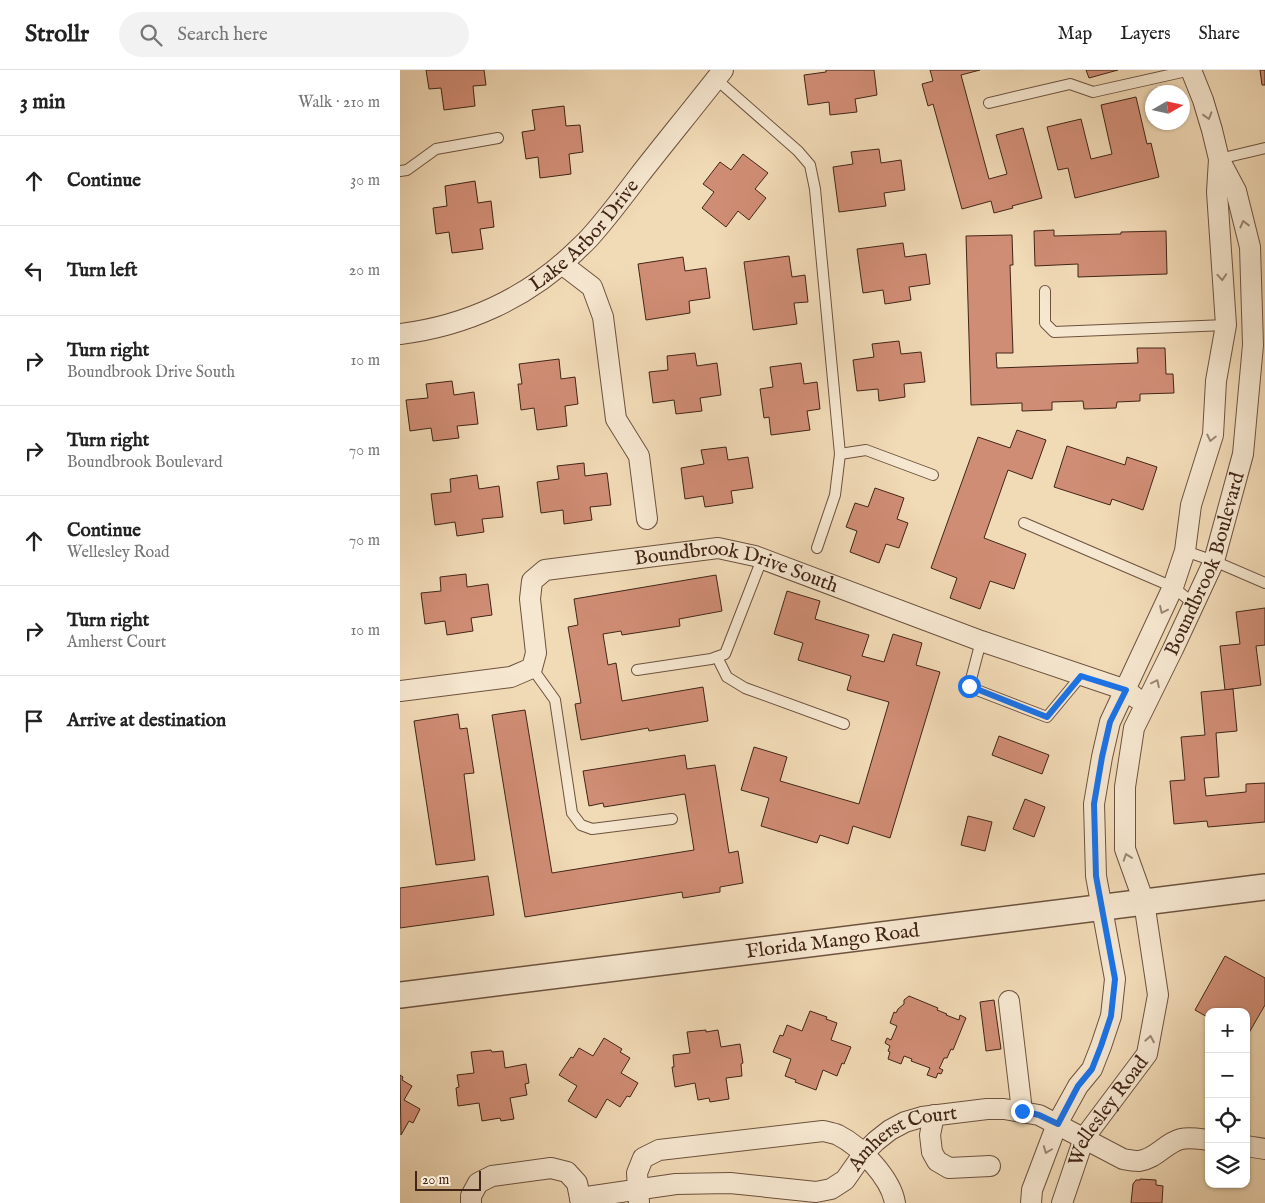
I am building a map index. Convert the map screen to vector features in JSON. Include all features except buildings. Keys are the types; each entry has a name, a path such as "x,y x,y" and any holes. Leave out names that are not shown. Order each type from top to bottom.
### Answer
{"street":[{"name":"Boundbrook Boulevard","path":"1144,902 1124,849 1125,787 1134,728 1214,561 1243,454 1253,345 1250,247 1236,191 1219,159 1210,122 1191,70"},
{"name":"Lake Arbor Drive","path":"400,334 422,332 478,315 531,288 562,264 590,237 719,75"},
{"name":"Boundbrook Boulevard","path":"1102,908 1096,876 1094,804 1110,722 1173,587 1185,551 1191,506 1213,435 1216,381 1226,325 1217,192 1219,159"},
{"path":"562,264 592,286 603,317 616,419 640,456 647,519"},
{"name":"Boundbrook Drive South","path":"532,668 536,653 530,599 532,581 545,570 718,548 755,556 981,642 1126,690 1146,706"},
{"path":"400,691 511,677 532,668"},
{"name":"Florida Mango Road","path":"400,995 1265,888"},
{"name":"Wellesley Road","path":"1062,1203 1084,1138 1147,1054 1158,995 1144,902"},
{"name":"Wellesley Road","path":"1031,1203 1032,1190 1058,1124 1078,1086 1092,1069 1111,1016 1115,979 1102,908"},
{"path":"1009,1001 1022,1111"},
{"name":"Amherst Court","path":"580,1200 638,1197 676,1184 730,1183 816,1192 831,1189 845,1180 864,1153 876,1140 905,1122 934,1115 987,1109 1022,1111 1039,1115 1123,1159 1138,1161 1153,1157 1166,1146 1181,1139 1205,1139"},
{"path":"934,1115 930,1135 932,1152 936,1162 949,1168 990,1166"},
{"path":"638,1197 636,1173 643,1158 659,1150 823,1131 837,1134 864,1153 882,1174 894,1197 895,1203"},
{"path":"1250,1147 1265,1149"},
{"path":"472,1203 471,1196 478,1183 492,1176 551,1168 567,1172 577,1182 580,1200"}],"lane":[{"path":"989,103 1070,84 1093,92 1191,70"},
{"path":"719,75 798,151 810,165 815,189 840,454 835,496 817,548"},
{"path":"400,171 407,170 436,149 498,138"},
{"path":"1219,159 1265,148"},
{"path":"1045,291 1045,323 1054,332 1226,325"},
{"path":"840,454 866,450 933,475"},
{"path":"1024,523 1173,587 1194,604"},
{"path":"1185,551 1265,583"},
{"path":"637,670 711,659 725,654 762,559"},
{"path":"981,642 969,686 1047,717 1081,676"},
{"path":"717,657 727,678 745,688 844,724"},
{"path":"532,668 555,700 572,813 581,825 592,829 672,819"}],"route":[{"path":"969,686 1047,717 1081,676 1126,690 1110,722 1094,804 1096,876 1115,979 1111,1016 1092,1069 1078,1086 1058,1124 1039,1115 1022,1111"}]}
